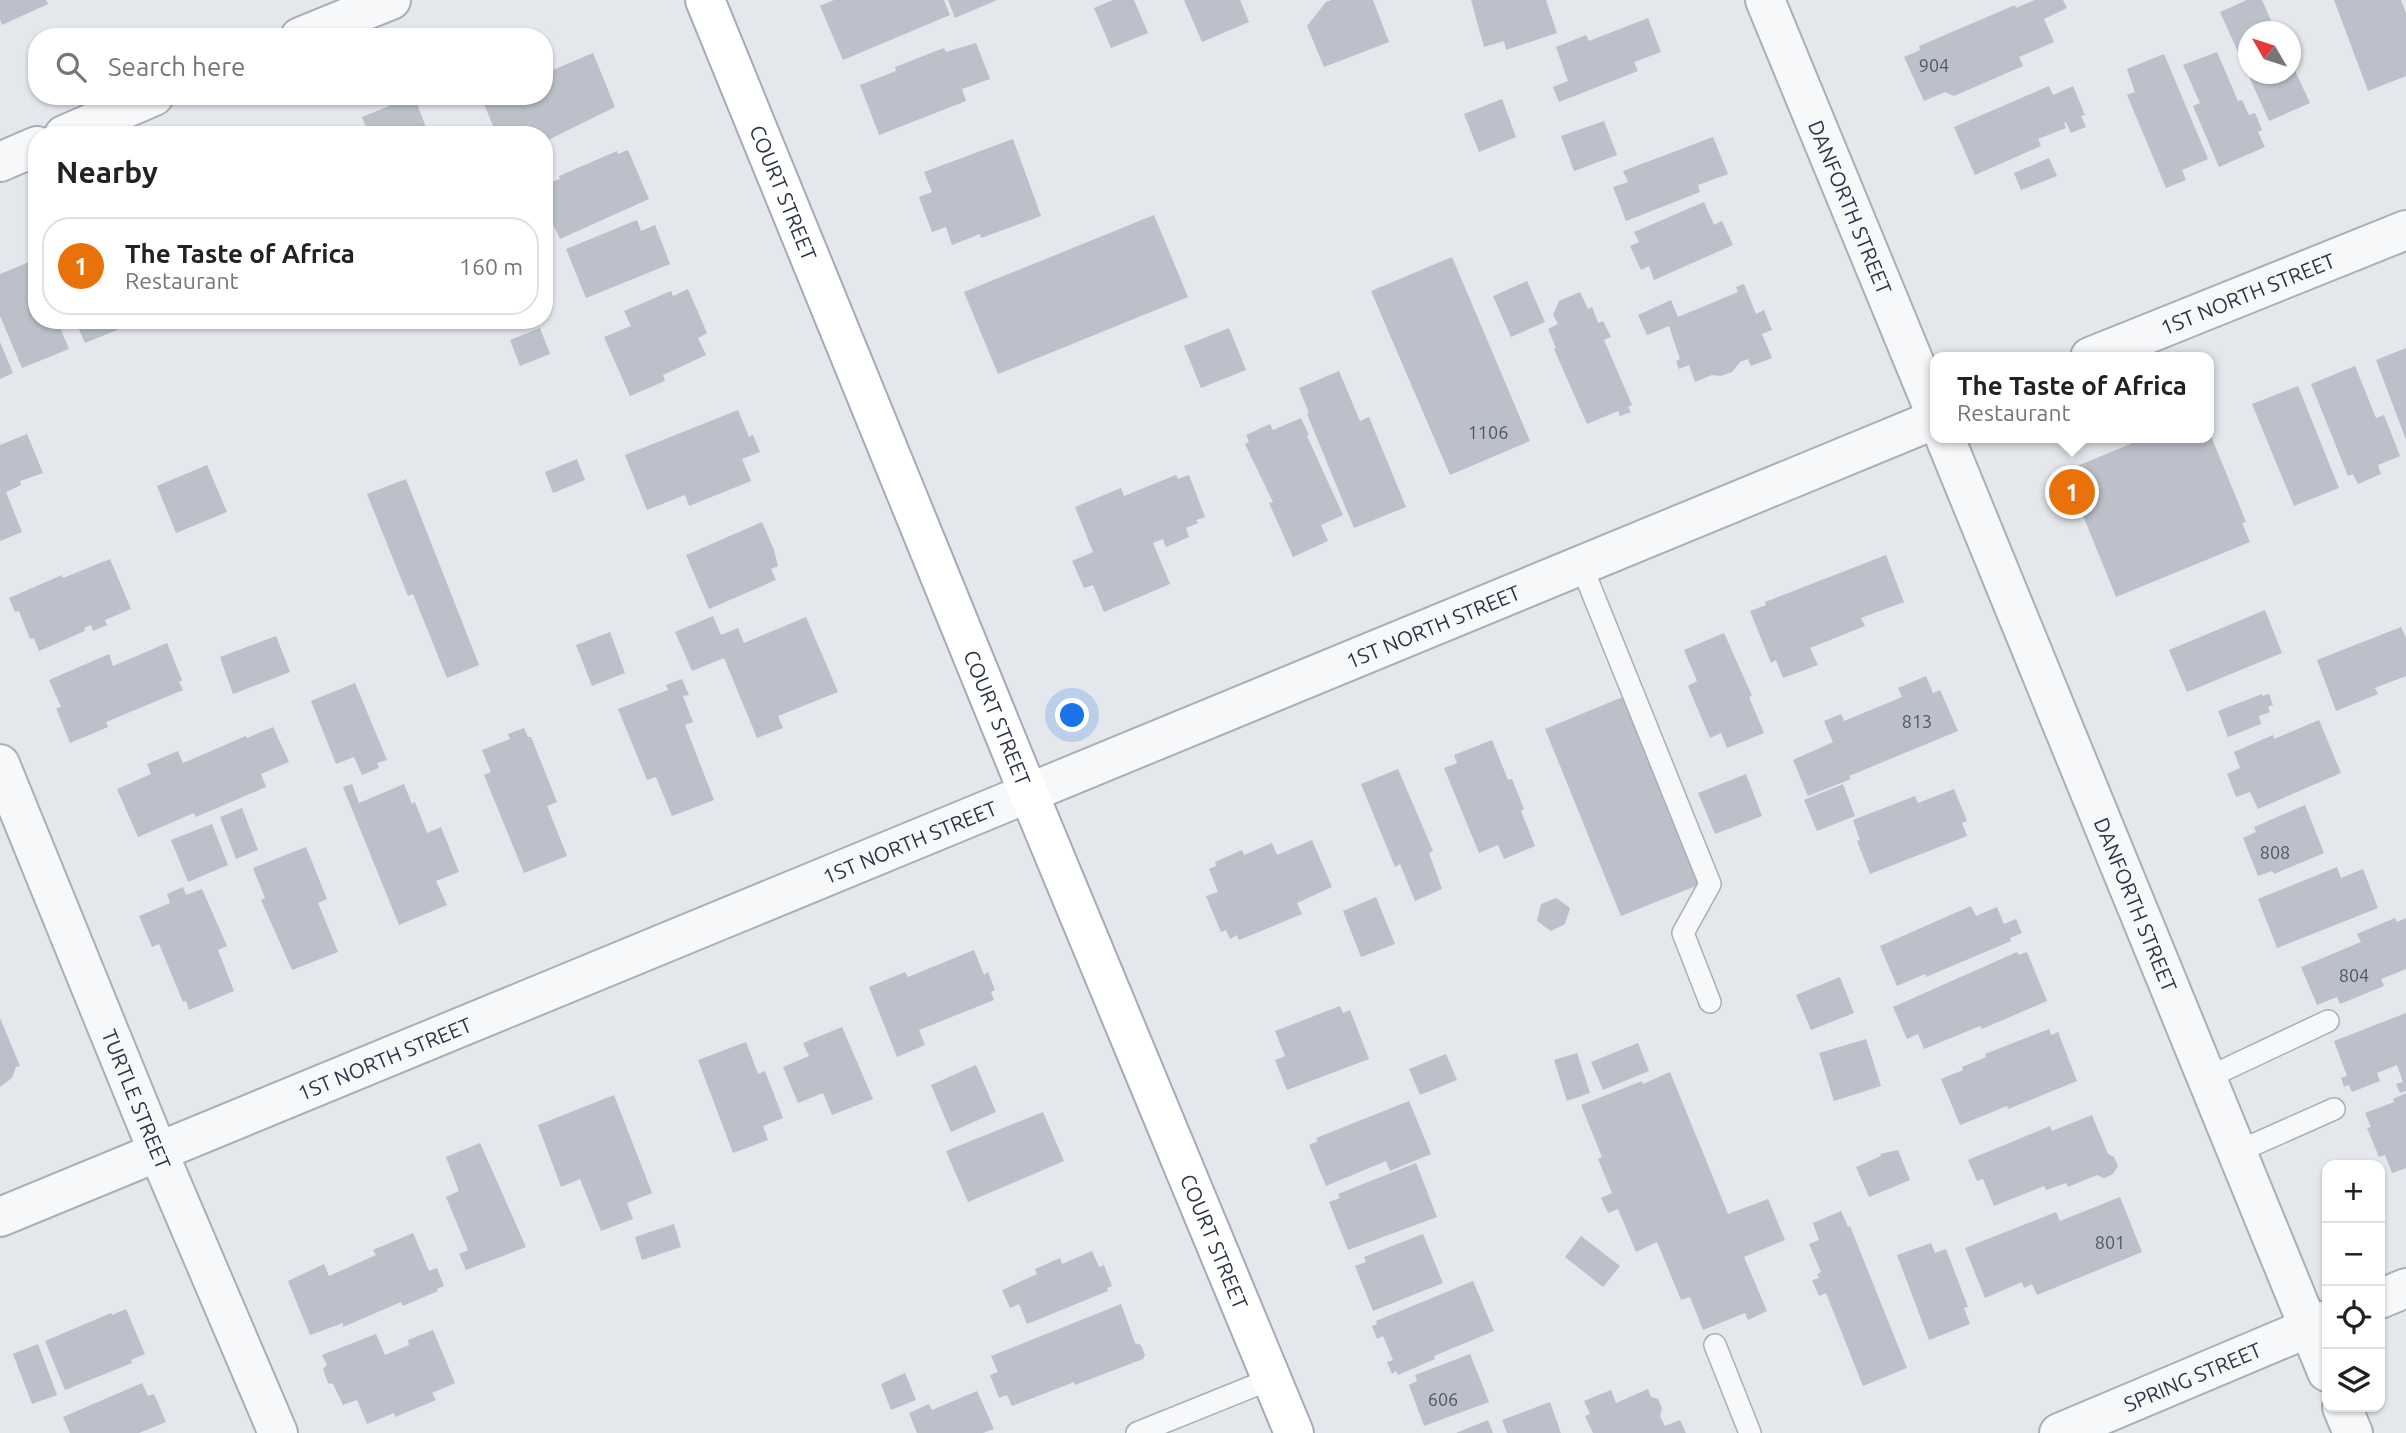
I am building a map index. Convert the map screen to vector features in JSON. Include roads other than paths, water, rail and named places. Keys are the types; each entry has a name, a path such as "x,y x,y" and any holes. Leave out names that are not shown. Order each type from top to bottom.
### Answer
{"main road":[{"name":"COURT STREET","path":"705,0 1028,792 1294,1433"}],"street":[{"path":"322,28 391,0"},
{"name":"DANFORTH STREET","path":"1765,0 1930,402"},
{"path":"85,126 133,105"},
{"path":"0,162 28,150"},
{"name":"1ST NORTH STREET","path":"2102,352 2406,230"},
{"name":"1ST NORTH STREET","path":"0,1216 1582,566 1930,420"},
{"name":"DANFORTH STREET","path":"1947,443 2237,1152 2318,1324 2323,1349"},
{"name":"TURTLE STREET","path":"0,764 158,1152 278,1433"},
{"path":"2385,1296 2406,1288"},
{"name":"SPRING STREET","path":"2059,1433 2318,1324"},
{"path":"2344,1412 2353,1433"}],"lane":[{"path":"1582,566 1710,884 1683,933 1710,1002"},
{"path":"2207,1078 2328,1021"},
{"path":"2237,1152 2334,1109"},
{"path":"1716,1345 1751,1433"},
{"path":"1138,1433 1271,1379"}],"place":[{"name":"The Taste of Africa","path":"2072,492"}]}
